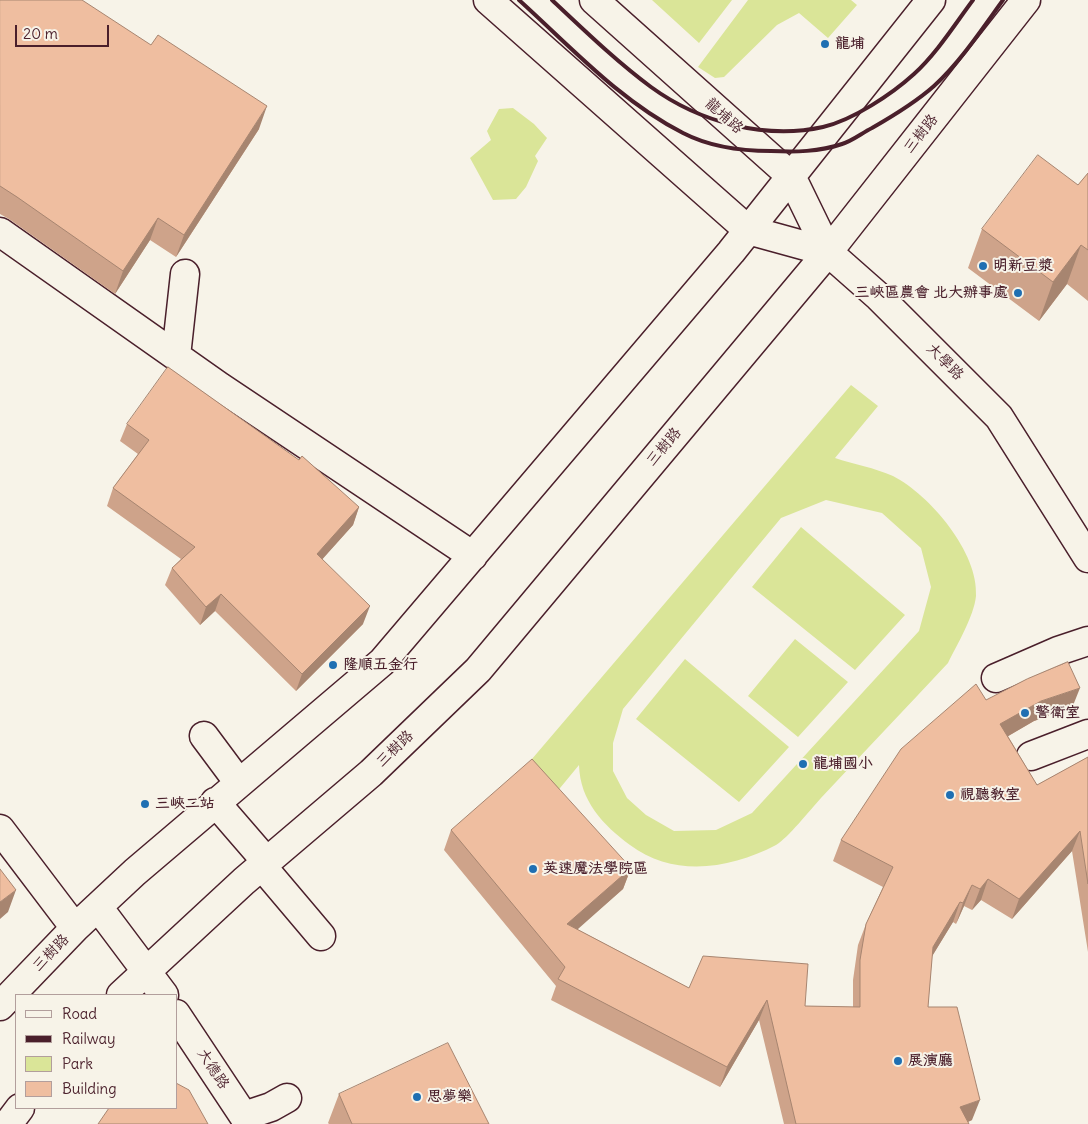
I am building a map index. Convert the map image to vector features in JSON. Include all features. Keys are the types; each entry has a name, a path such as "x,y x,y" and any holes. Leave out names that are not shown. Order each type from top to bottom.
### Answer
{"street":[{"path":"488,0 748,230"},
{"name":"龍埔路","path":"594,0 791,176 828,252"},
{"name":"三樹路","path":"0,1006 75,928 98,907 215,802 266,763 382,662 748,230 931,0"},
{"name":"三樹路","path":"122,994 264,863 371,773 478,670 828,252 1026,0"},
{"name":"大學路","path":"748,230 828,252 879,296 999,418 1087,554"},
{"path":"0,232 176,356 473,556"},
{"path":"176,356 185,274"},
{"path":"996,678 1058,651 1088,641"},
{"path":"1031,756 1088,734"},
{"path":"204,736 239,783"},
{"path":"215,802 321,936"},
{"path":"0,829 75,928"},
{"path":"98,907 163,994"},
{"name":"大德路","path":"178,1017 246,1120"},
{"path":"246,1120 287,1098"},
{"path":"8,1124 19,1109"}],"green space":[{"path":"652,0 732,0 699,43"},
{"path":"748,0 851,0 857,5 828,38 799,13 777,25 724,77 715,78 698,67"},
{"path":"513,108 534,124 547,138 535,156 538,161 526,187 516,199 493,200 470,158 491,140 487,131 499,109"},
{"path":"851,385 878,406 835,458 893,476 922,497 936,511 950,527 970,562 975,579 975,604 965,630 948,663 793,830 776,845 740,860 702,866 683,866 647,855 630,845 611,829 588,801 580,778 579,765 551,799 520,773","holes":["826,500 882,513 921,548 931,587 919,631 752,813 716,830 674,831 646,815 627,798 613,771 613,743 623,709 781,518"]},
{"path":"801,527 905,615 855,670 752,587"},
{"path":"795,639 848,682 798,737 748,696"},
{"path":"685,659 789,747 739,802 636,719"}],"building":[{"path":"0,0 82,0 151,45 158,35 267,106 184,235 158,218 123,271 0,186"},
{"path":"1038,155 1078,185 1088,173 1088,250 1081,245 1053,282 982,229"},
{"path":"168,367 299,460 302,456 359,507 317,554 370,606 302,674 221,594 206,607 172,568 195,547 113,488 149,440 127,424"},
{"path":"1068,662 1080,688 1041,701 1000,724 1037,785 1088,757 1088,884 1080,831 1019,899 988,879 980,889 972,885 963,903 960,902 933,947 928,1007 957,1007 980,1100 960,1107 969,1124 796,1124 767,1000 727,1067 558,979 565,967 451,830 532,759 631,868 567,924 689,988 703,956 808,964 805,1006 860,1007 860,960 866,924 893,867 841,840 901,749 976,684 986,700 1027,679"},
{"path":"0,869 16,890 0,902"},
{"path":"448,1043 489,1124 352,1124 339,1094"},
{"path":"178,1084 189,1090 208,1124 98,1124 108,1109 178,1109"}],"railway":[{"path":"519,0 617,89 660,120 683,133 704,142 726,147 748,150 789,151 816,150 846,143 912,103 934,86 953,66 1003,0"},
{"path":"552,0 625,67 670,99 690,110 733,125 778,131 801,130 835,124 883,98 905,82 922,66 938,48 973,0"}],"place":[{"name":"龍埔","path":"825,44"},
{"name":"明新豆漿","path":"983,266"},
{"name":"三峽區農會 北大辦事處","path":"1018,293"},
{"name":"隆順五金行","path":"333,665"},
{"name":"警衛室","path":"1025,713"},
{"name":"龍埔國小","path":"803,764"},
{"name":"視聽教室","path":"950,795"},
{"name":"三峽二站","path":"145,804"},
{"name":"英速魔法學院區","path":"533,869"},
{"name":"展演廳","path":"898,1061"},
{"name":"思夢樂","path":"417,1097"}]}
